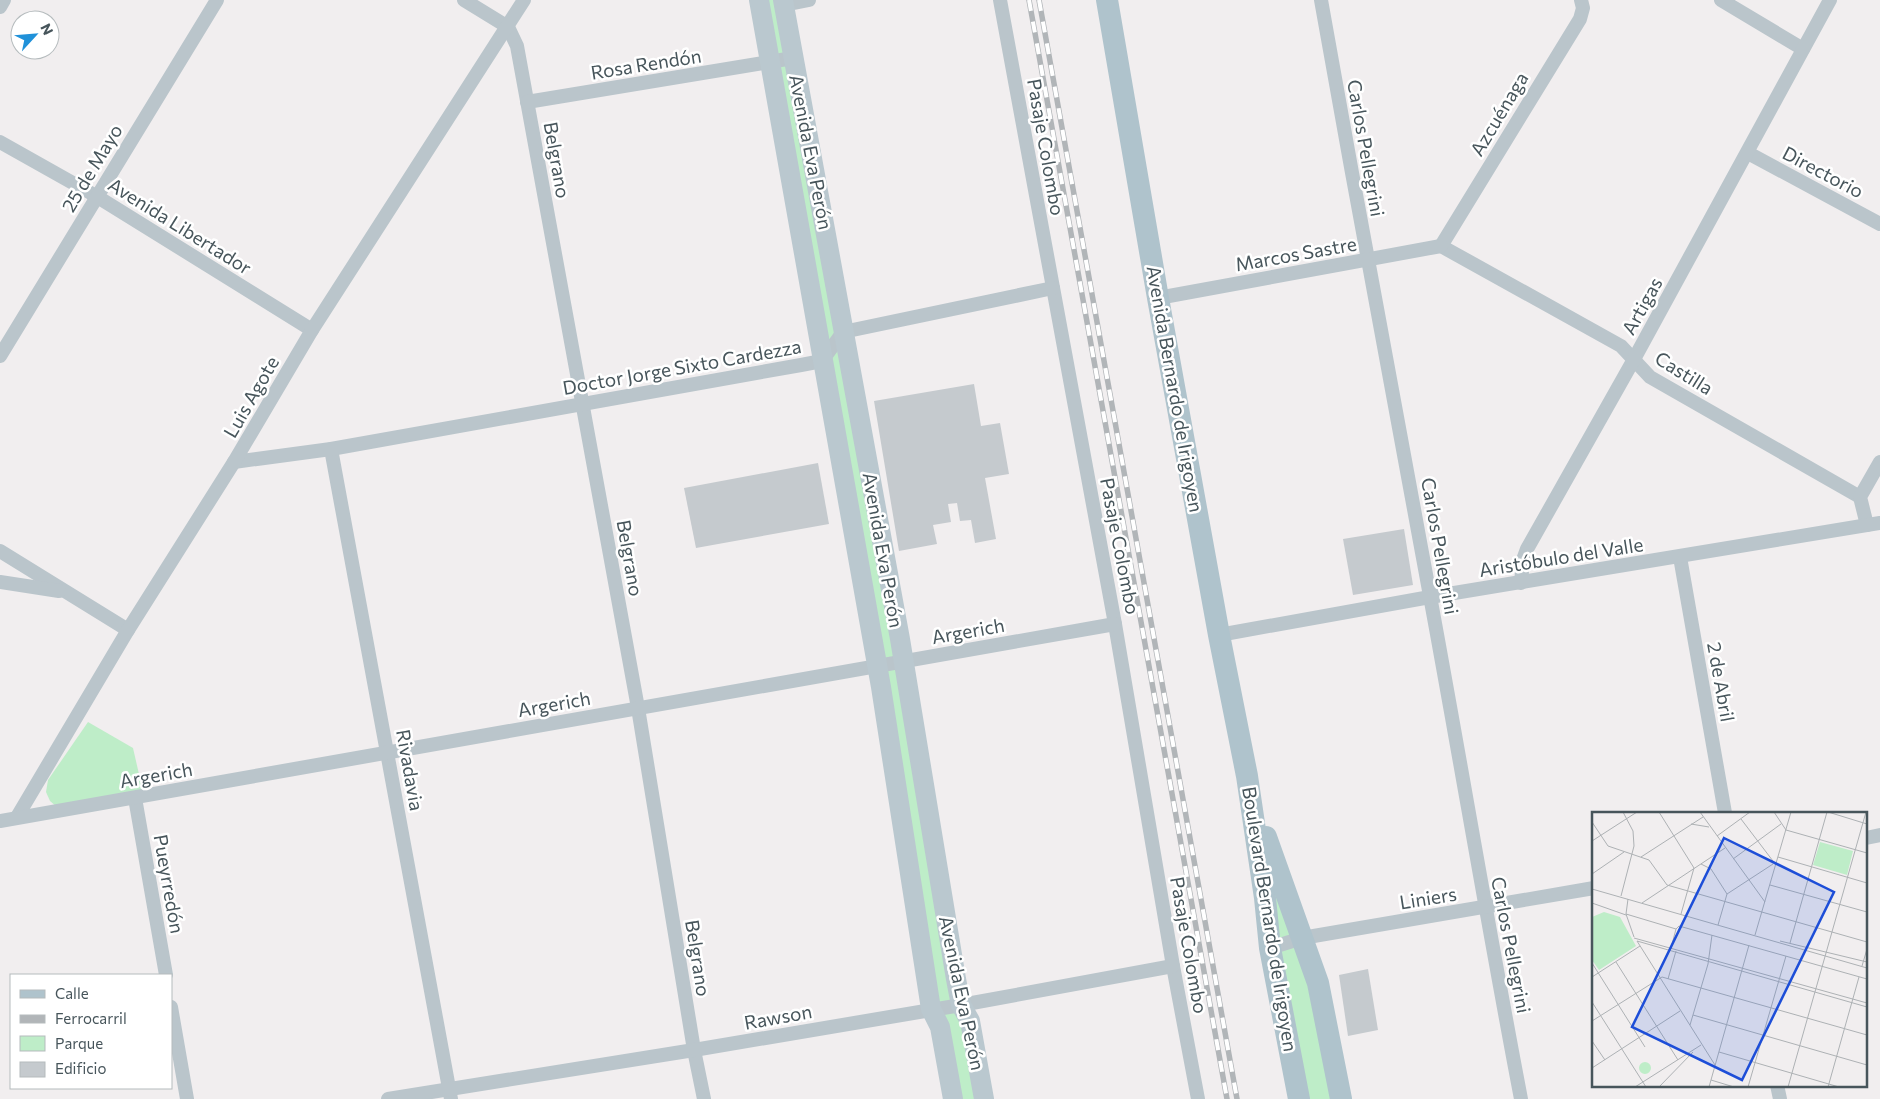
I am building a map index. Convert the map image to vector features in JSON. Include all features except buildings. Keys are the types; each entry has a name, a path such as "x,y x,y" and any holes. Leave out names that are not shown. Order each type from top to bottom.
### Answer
{"main road":[{"name":"Avenida Bernardo de Irigoyen","path":"1108,0 1158,298 1247,776"},
{"name":"Boulevard Bernardo de Irigoyen","path":"1247,776 1318,983 1341,1099"},
{"name":"Boulevard Bernardo de Irigoyen","path":"1247,776 1265,898 1270,948 1299,1099"}],"street":[{"path":"0,7 4,0"},
{"name":"25 de Mayo","path":"0,356 217,0"},
{"path":"464,0 508,27"},
{"name":"Luis Agote","path":"17,817 128,630 234,462 312,330 524,0"},
{"name":"Avenida Eva Perón","path":"760,0 877,665 931,1009 940,1027 953,1099"},
{"path":"784,2 809,0"},
{"name":"Pasaje Colombo","path":"1000,0 1115,624 1173,966 1198,1099"},
{"name":"Carlos Pellegrini","path":"1321,0 1521,1099"},
{"name":"Azcuénaga","path":"1441,246 1580,19 1583,8 1581,0"},
{"path":"1721,0 1803,49"},
{"name":"Artigas","path":"1521,583 1523,560 1527,549 1748,153 1830,0"},
{"name":"Avenida Eva Perón","path":"784,2 903,661 961,1005 970,1021 984,1099"},
{"name":"Belgrano","path":"508,27 517,46 583,405 638,708 694,1050 704,1099"},
{"name":"Rosa Rendón","path":"527,102 793,58"},
{"name":"Avenida Libertador","path":"0,142 96,196 312,330"},
{"name":"Directorio","path":"1748,153 1880,224"},
{"name":"Marcos Sastre","path":"1158,298 1441,246"},
{"name":"Castilla","path":"1441,246 1621,346 1650,377 1860,497"},
{"path":"844,332 1053,288"},
{"name":"Doctor Jorge Sixto Cardezza","path":"234,462 331,449 583,405 822,360 844,332"},
{"name":"Rivadavia","path":"331,449 450,1094"},
{"path":"1873,524 1860,497 1880,462"},
{"name":"Aristóbulo del Valle","path":"1220,635 1430,597 1873,524"},
{"path":"0,551 128,630"},
{"name":"2 de Abril","path":"1680,557 1725,812"},
{"path":"0,582 65,592"},
{"name":"Argerich","path":"0,821 1115,624"},
{"name":"Pueyrredón","path":"135,798 166,974"},
{"name":"Liniers","path":"1270,948 1302,938 1592,888"},
{"name":"Rawson","path":"388,1099 450,1094 1173,966"},
{"path":"172,1013 187,1099"},
{"path":"1777,1086 1780,1099"}],"green space":[{"path":"764,0 775,0 975,1099 958,1099 931,977"},
{"path":"88,722 133,748 144,796 57,807 50,801 46,792 48,780"},
{"path":"1270,846 1341,1099 1299,1099 1270,948"}],"railway":[{"path":"1029,0 1227,1099"},
{"path":"1039,0 1237,1099"}]}
